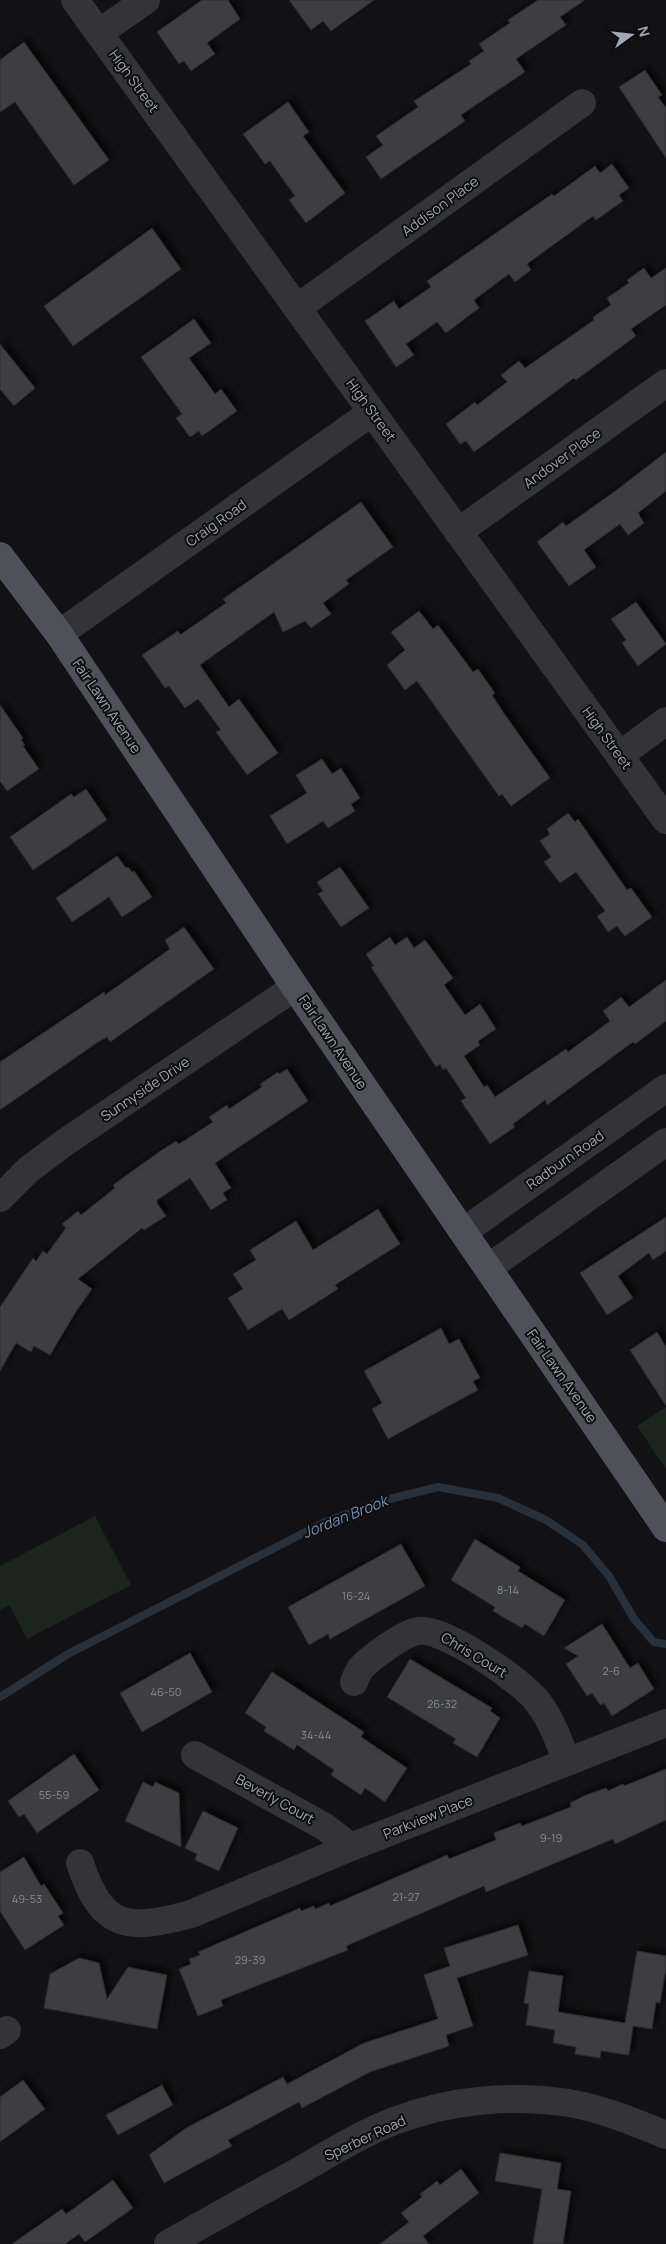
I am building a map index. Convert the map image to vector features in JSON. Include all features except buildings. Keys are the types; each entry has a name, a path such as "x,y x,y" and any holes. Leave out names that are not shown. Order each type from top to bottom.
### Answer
{"main road":[{"name":"Fair Lawn Avenue","path":"0,556 59,634 295,987 666,1528"}],"street":[{"name":"High Street","path":"75,0 666,820"},
{"path":"99,33 146,0"},
{"name":"Addison Place","path":"297,308 582,103"},
{"name":"Andover Place","path":"458,532 666,384"},
{"name":"Craig Road","path":"59,634 372,412"},
{"path":"620,755 666,721"},
{"name":"Sunnyside Drive","path":"0,1198 28,1170 64,1143 295,987"},
{"name":"Radburn Road","path":"463,1232 666,1088"},
{"path":"488,1268 666,1142"},
{"name":"Chris Court","path":"354,1682 360,1670 367,1662 410,1634 417,1631 431,1631 446,1636 515,1679 536,1700 552,1725 567,1762"},
{"name":"Parkview Place","path":"80,1863 95,1900 108,1915 124,1922 143,1924 191,1914 351,1848 666,1723"},
{"name":"Beverly Court","path":"195,1755 317,1823 351,1848"},
{"name":"Sperber Road","path":"168,2244 352,2141 394,2121 438,2107 484,2100 530,2099 570,2103 609,2113 666,2135"}],"shaded area":[{"path":"666,1407 666,1469 637,1426"},
{"path":"95,1516 131,1585 27,1639 9,1605 0,1610 0,1566"}],"waterway":[{"name":"Jordan Brook","path":"0,1697 68,1654 325,1522 386,1500 438,1487 498,1498 546,1520 583,1545 609,1576 634,1619 654,1642 666,1644"}]}
